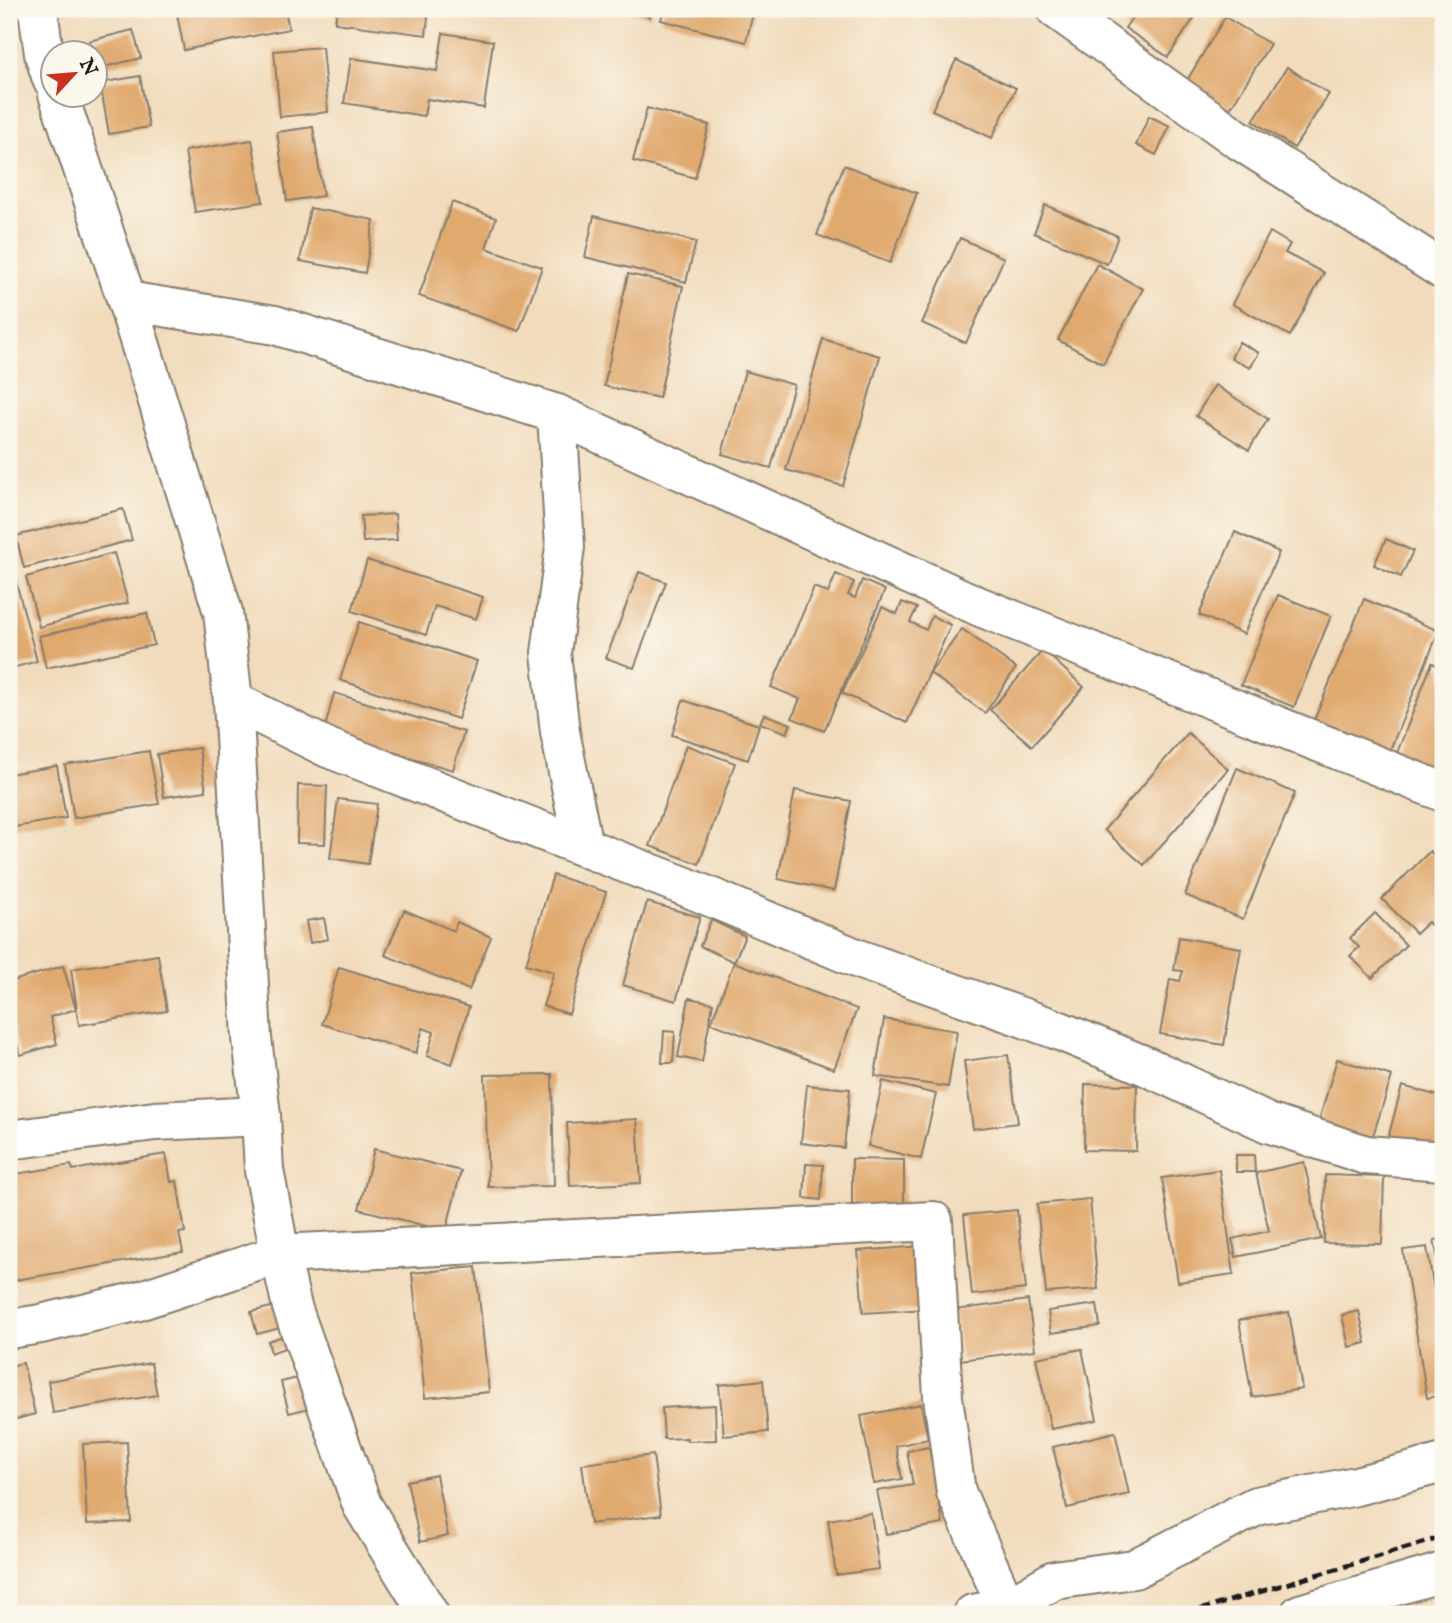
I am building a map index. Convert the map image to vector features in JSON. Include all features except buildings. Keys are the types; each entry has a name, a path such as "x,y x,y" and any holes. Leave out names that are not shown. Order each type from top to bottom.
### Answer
{"street":[{"path":"37,9 42,38"},
{"path":"1056,9 1236,138 1443,270"},
{"path":"63,108 127,301 223,612 233,701 252,1038 264,1170 292,1307 362,1505 429,1614"},
{"path":"127,301 275,326 557,414 978,606 1443,792"},
{"path":"557,414 565,547 551,653 560,732 583,846"},
{"path":"233,701 328,748 684,886 860,960 1055,1029 1146,1066 1268,1123 1366,1155 1443,1161"},
{"path":"9,1140 155,1122 261,1116"},
{"path":"9,1329 135,1302 280,1254 933,1221 943,1397 956,1492 990,1611 1054,1580 1134,1569 1256,1506 1356,1486 1443,1463"},
{"path":"1300,1614 1443,1572"}],"railway":[{"path":"1186,1614 1443,1537"}]}
